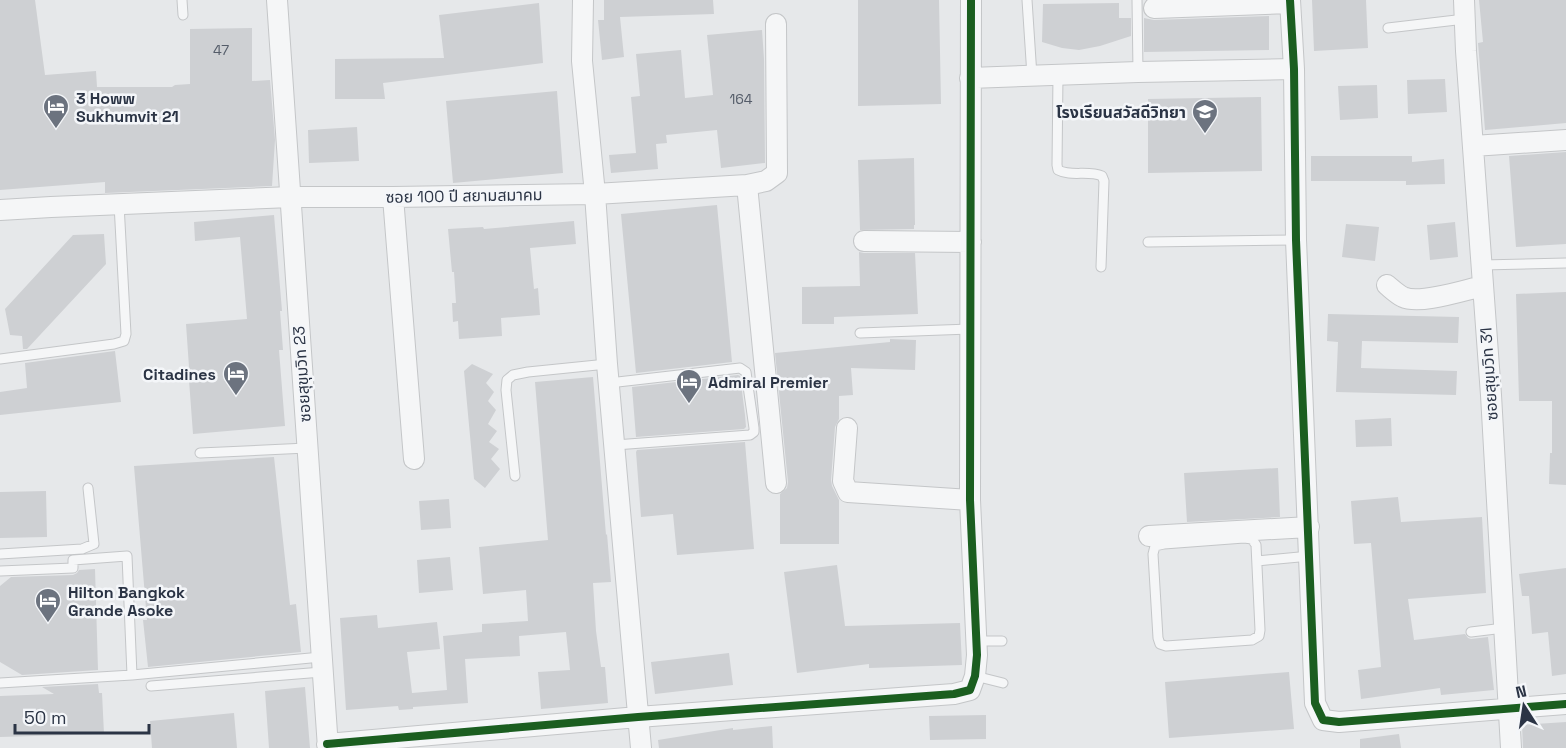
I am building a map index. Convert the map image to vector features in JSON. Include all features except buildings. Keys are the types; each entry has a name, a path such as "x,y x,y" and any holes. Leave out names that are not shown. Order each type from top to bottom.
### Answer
{"street":[{"name":"ซอยสุขุมวิท 23","path":"277,0 327,746"},
{"path":"583,0 582,61 641,748"},
{"path":"327,746 638,717 954,694 970,690 975,676 977,641 970,501 971,0"},
{"path":"1145,4 1290,1 1294,69 1296,240 1315,703 1323,720 1339,723 1566,704"},
{"name":"ซอยสุขุมวิท 31","path":"1464,10 1492,407 1511,748"},
{"name":"ซอย 100 ปี สยามสมาคม","path":"0,210 291,197 595,194 747,185 766,181 777,173 776,24"},
{"path":"970,78 1294,69"},
{"path":"1473,146 1566,140"},
{"path":"747,185 776,483"},
{"path":"393,197 414,459"},
{"path":"864,241 970,242"},
{"path":"1388,285 1403,297 1418,300 1483,286"},
{"path":"847,428 843,481 848,492 970,501"},
{"path":"1149,536 1309,526"}],"lane":[{"path":"182,0 183,15"},
{"path":"1027,0 1032,76"},
{"path":"1138,72 1145,4"},
{"path":"1388,27 1464,10"},
{"path":"1058,75 1058,170 1064,173 1096,173 1102,176 1104,181 1101,267"},
{"path":"0,359 124,341 126,334 119,204"},
{"path":"1148,242 1296,240"},
{"path":"1482,265 1566,264"},
{"path":"860,333 970,329"},
{"path":"514,476 506,390 507,380 513,375 528,372 608,373 740,368 746,372 754,428 754,432 750,435 615,445"},
{"path":"200,453 306,448"},
{"path":"0,554 82,549 94,544 88,488"},
{"path":"1252,539 1256,545 1257,561 1260,630 1258,636 1252,640 1166,646 1160,644 1153,554 1155,546 1252,539"},
{"path":"0,571 73,568 73,560 128,556 132,675"},
{"path":"1257,561 1310,556"},
{"path":"1471,632 1504,628"},
{"path":"977,641 1002,640"},
{"path":"0,683 321,664"},
{"path":"151,686 321,664"},
{"path":"975,676 1003,683"}],"cycle path":[{"path":"327,744 638,717 954,694 970,690 975,676 977,655 970,500 971,0"},
{"path":"1290,0 1294,69 1296,240 1315,703 1323,720 1339,722 1566,704"}],"place":[{"name":"3 Howw Sukhumvit 21","path":"56,130"},
{"name":"โรงเรียนสวัสดีวิทยา","path":"1205,135"},
{"name":"Citadines","path":"236,397"},
{"name":"Admiral Premier","path":"689,405"},
{"name":"Hilton Bangkok Grande Asoke","path":"48,624"}]}
